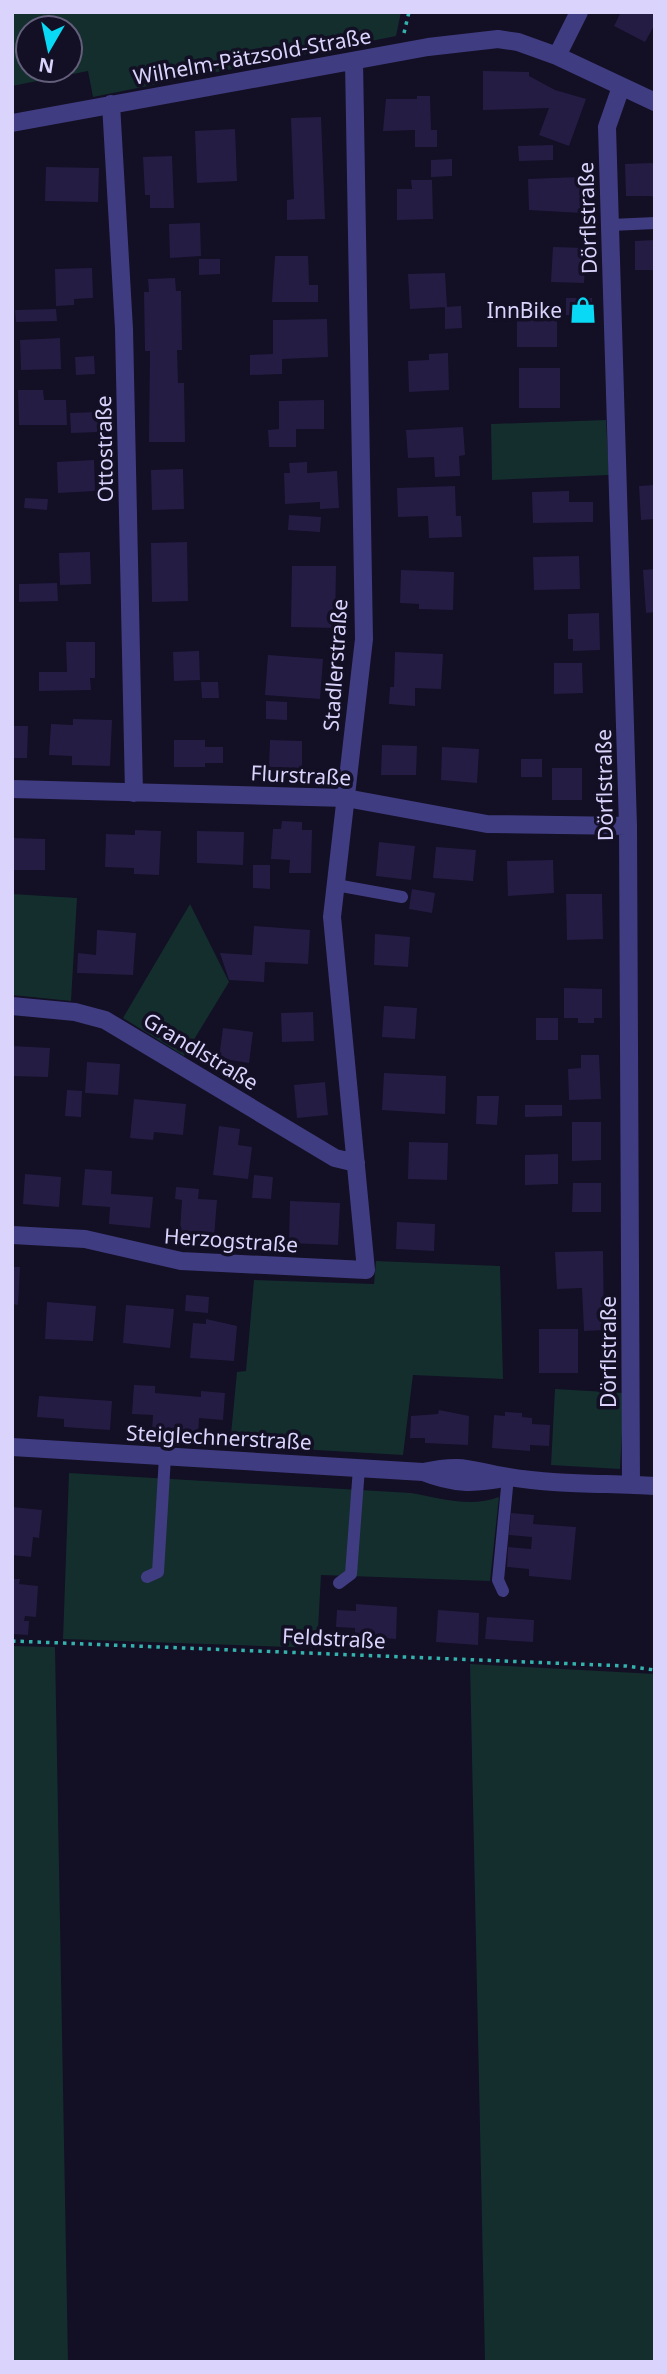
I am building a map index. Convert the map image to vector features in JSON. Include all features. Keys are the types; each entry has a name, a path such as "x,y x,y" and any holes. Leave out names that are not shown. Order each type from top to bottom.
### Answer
{"street":[{"path":"558,56 579,12"},
{"name":"Wilhelm-Pätzsold-Straße","path":"12,122 354,61 498,39 518,42 558,56 655,102"},
{"name":"Stadlerstraße","path":"354,61 364,639 332,917 366,1270"},
{"name":"Dörflstraße","path":"621,87 607,127 628,826 631,1485"},
{"name":"Ottostraße","path":"111,104 124,329 134,793"},
{"name":"Flurstraße","path":"12,789 346,797 487,824 628,826"},
{"name":"Grandlstraße","path":"12,1006 75,1012 105,1020 335,1158 356,1163"},
{"name":"Herzogstraße","path":"12,1235 85,1239 181,1261 366,1270"},
{"name":"Steiglechnerstraße","path":"12,1447 423,1472 446,1481 474,1484 508,1477 655,1486"}],"lane":[{"path":"611,225 655,223"},
{"path":"336,885 402,897"},
{"path":"146,1577 158,1572 165,1457"},
{"path":"339,1583 351,1574 359,1468"},
{"path":"503,1591 498,1580 508,1477"}],"path":[{"name":"Feldstraße","path":"12,1641 142,1644 655,1670"}],"green space":[{"path":"12,12 401,12 396,36 93,97 88,71 84,72 84,14 14,14 14,84 22,84 12,86"},
{"path":"606,420 609,475 492,480 491,424"},
{"path":"12,894 77,898 71,1001 12,995"},
{"path":"190,904 229,982 184,1056 123,1018"},
{"path":"376,1261 500,1266 503,1379 413,1375 403,1455 230,1445 237,1372 246,1371 254,1280 374,1284"},
{"path":"555,1389 624,1393 620,1469 551,1465"},
{"path":"69,1473 411,1493 466,1502 499,1497 490,1581 321,1575 317,1648 63,1639"},
{"path":"12,1646 55,1647 68,2362 12,2362"},
{"path":"470,1664 655,1674 655,2362 485,2362"}],"building":[{"path":"621,12 655,12 655,24 645,42 614,26"},
{"path":"483,71 529,72 529,76 555,90 586,99 569,146 539,135 549,108 483,110"},
{"path":"417,96 430,96 431,130 437,130 437,147 415,147 415,130 383,131 386,99 417,99"},
{"path":"321,117 325,219 287,220 287,200 294,199 291,118"},
{"path":"235,129 237,181 197,183 195,131"},
{"path":"553,145 553,160 519,161 518,146"},
{"path":"172,156 174,208 150,208 150,195 145,195 143,157"},
{"path":"452,159 452,176 431,177 431,160"},
{"path":"625,164 655,165 655,201 652,196 626,196"},
{"path":"46,167 99,168 98,202 45,201"},
{"path":"580,177 581,213 529,210 528,179"},
{"path":"411,180 432,180 433,219 397,220 397,189 412,189"},
{"path":"200,223 201,256 170,258 169,224"},
{"path":"655,240 655,270 635,270 635,241"},
{"path":"553,247 586,248 584,283 551,282"},
{"path":"275,256 308,256 309,285 318,285 318,302 272,302"},
{"path":"199,259 220,259 220,274 199,275"},
{"path":"92,268 93,298 74,299 74,305 56,306 55,269"},
{"path":"445,273 447,307 410,309 408,274"},
{"path":"175,278 176,291 181,291 182,350 177,350 178,383 184,383 185,442 149,442 150,351 145,351 144,292 149,292 148,279"},
{"path":"566,298 592,298 592,315 566,315"},
{"path":"461,306 462,328 445,329 445,307"},
{"path":"517,306 557,306 557,347 517,347"},
{"path":"56,309 57,321 16,322 15,310"},
{"path":"327,319 328,357 282,359 282,374 250,375 250,355 273,354 273,320"},
{"path":"60,338 61,369 21,370 20,340"},
{"path":"448,353 449,390 409,392 408,361 429,360 429,354"},
{"path":"94,356 95,374 76,375 75,357"},
{"path":"519,368 560,368 560,408 519,408"},
{"path":"18,390 43,390 44,400 66,400 67,425 19,425"},
{"path":"324,400 324,429 296,429 296,447 269,447 268,430 279,429 279,401"},
{"path":"98,412 99,432 71,433 70,413"},
{"path":"463,427 465,455 459,456 460,476 435,477 434,457 408,458 406,430"},
{"path":"94,460 95,491 58,493 57,462"},
{"path":"307,462 307,473 337,471 339,508 320,509 320,502 285,504 284,473 290,473 289,463"},
{"path":"183,469 184,509 152,510 151,470"},
{"path":"655,485 655,519 641,520 639,486"},
{"path":"455,486 456,516 461,516 462,537 429,538 428,516 398,517 397,488"},
{"path":"569,491 569,502 593,502 593,522 533,523 532,492"},
{"path":"25,498 48,499 47,510 24,508"},
{"path":"289,515 321,517 320,532 288,530"},
{"path":"187,542 188,601 152,602 151,543"},
{"path":"90,552 91,584 60,585 59,553"},
{"path":"579,556 580,589 534,590 533,557"},
{"path":"292,566 336,566 335,628 291,627"},
{"path":"655,569 655,612 646,613 643,570"},
{"path":"401,570 454,572 453,610 419,609 419,604 400,603"},
{"path":"57,583 58,601 19,602 19,584"},
{"path":"599,613 600,650 573,651 573,639 568,639 568,614"},
{"path":"66,642 95,642 95,678 90,678 91,690 39,691 39,672 67,672"},
{"path":"199,651 200,680 174,681 173,652"},
{"path":"395,652 443,654 441,689 415,688 415,706 389,704 390,687 394,687"},
{"path":"268,655 323,659 320,699 265,695"},
{"path":"554,663 582,663 583,693 554,694"},
{"path":"201,682 218,682 219,698 202,698"},
{"path":"266,701 287,702 287,720 266,719"},
{"path":"73,719 112,720 110,766 72,765 72,756 49,755 51,724 73,725"},
{"path":"12,726 28,726 27,758 12,758"},
{"path":"174,740 205,740 205,747 223,747 223,763 205,763 205,767 174,767"},
{"path":"270,740 302,741 302,768 269,767"},
{"path":"382,745 417,746 416,775 381,775"},
{"path":"442,747 479,749 477,783 441,780"},
{"path":"521,759 542,759 542,777 521,777"},
{"path":"552,768 582,768 582,800 552,800"},
{"path":"282,821 302,822 302,830 312,830 311,873 289,873 290,860 271,859 273,829 281,829"},
{"path":"135,830 161,831 159,875 134,874 134,868 105,867 106,834 135,835"},
{"path":"197,831 244,832 243,865 197,863"},
{"path":"12,838 45,839 45,870 12,870"},
{"path":"379,842 415,846 411,880 376,876"},
{"path":"436,847 476,850 473,881 433,878"},
{"path":"553,860 554,893 508,896 507,861"},
{"path":"253,865 270,865 270,889 253,888"},
{"path":"412,889 435,893 432,913 409,909"},
{"path":"566,894 602,894 603,939 567,940"},
{"path":"254,926 310,930 308,964 265,962 264,982 229,980 220,953 252,955"},
{"path":"97,930 136,933 133,975 77,973 78,953 96,955"},
{"path":"375,934 410,937 408,967 374,965"},
{"path":"564,988 602,989 602,1018 594,1018 594,1023 578,1023 578,1018 564,1018"},
{"path":"384,1006 417,1008 415,1039 382,1037"},
{"path":"313,1012 314,1041 282,1042 281,1013"},
{"path":"536,1018 558,1018 558,1040 536,1040"},
{"path":"223,1028 253,1032 249,1063 219,1058"},
{"path":"12,1046 50,1048 48,1077 12,1076"},
{"path":"581,1055 599,1055 601,1099 569,1100 568,1069 581,1068"},
{"path":"87,1062 120,1064 118,1095 85,1093"},
{"path":"384,1073 446,1076 445,1114 382,1110"},
{"path":"325,1082 328,1115 297,1118 294,1085"},
{"path":"67,1090 82,1091 81,1117 65,1116"},
{"path":"477,1096 499,1096 497,1125 476,1124"},
{"path":"134,1099 186,1104 183,1135 154,1132 153,1140 130,1138"},
{"path":"525,1105 562,1105 562,1116 525,1117"},
{"path":"572,1122 601,1122 601,1160 572,1161"},
{"path":"219,1126 240,1129 238,1145 252,1147 248,1179 213,1175"},
{"path":"409,1142 448,1143 447,1180 408,1179"},
{"path":"558,1154 558,1184 525,1185 525,1155"},
{"path":"85,1169 112,1171 111,1194 153,1197 150,1228 109,1224 110,1207 82,1205"},
{"path":"25,1174 61,1177 59,1207 23,1204"},
{"path":"254,1175 273,1177 271,1199 252,1198"},
{"path":"573,1183 601,1183 601,1212 572,1212"},
{"path":"176,1187 199,1189 198,1199 217,1200 214,1237 180,1231 182,1200 175,1199"},
{"path":"290,1201 340,1203 338,1245 289,1243"},
{"path":"397,1222 435,1224 434,1251 396,1249"},
{"path":"603,1251 604,1330 584,1331 582,1288 557,1289 555,1252"},
{"path":"12,1267 20,1267 18,1305 12,1304"},
{"path":"186,1295 209,1297 208,1313 185,1311"},
{"path":"47,1302 96,1306 93,1341 45,1339"},
{"path":"126,1305 174,1309 170,1348 123,1343"},
{"path":"206,1319 237,1326 234,1361 190,1358 193,1323 206,1324"},
{"path":"539,1329 578,1329 578,1373 539,1373"},
{"path":"134,1385 155,1386 155,1393 201,1397 201,1391 225,1393 223,1420 199,1418 198,1435 152,1431 153,1415 132,1414"},
{"path":"39,1396 112,1401 110,1430 64,1427 64,1419 37,1417"},
{"path":"439,1410 469,1416 468,1445 425,1443 425,1438 410,1438 411,1416 438,1414"},
{"path":"505,1412 522,1413 522,1417 532,1418 532,1424 550,1425 549,1446 530,1445 530,1451 492,1448 494,1415 505,1416"},
{"path":"12,1507 42,1510 39,1538 33,1537 31,1557 12,1555"},
{"path":"511,1513 534,1515 533,1524 576,1527 571,1580 529,1576 529,1569 507,1567 508,1547 531,1549 532,1537 509,1535"},
{"path":"12,1579 20,1579 19,1584 38,1586 36,1617 25,1616 24,1621 29,1621 28,1635 12,1634"},
{"path":"356,1604 397,1607 396,1639 355,1636 355,1628 336,1627 337,1610 356,1611"},
{"path":"438,1610 479,1613 478,1645 436,1642"},
{"path":"487,1617 534,1620 533,1642 485,1639"}],"place":[{"name":"InnBike","path":"583,310"}]}
